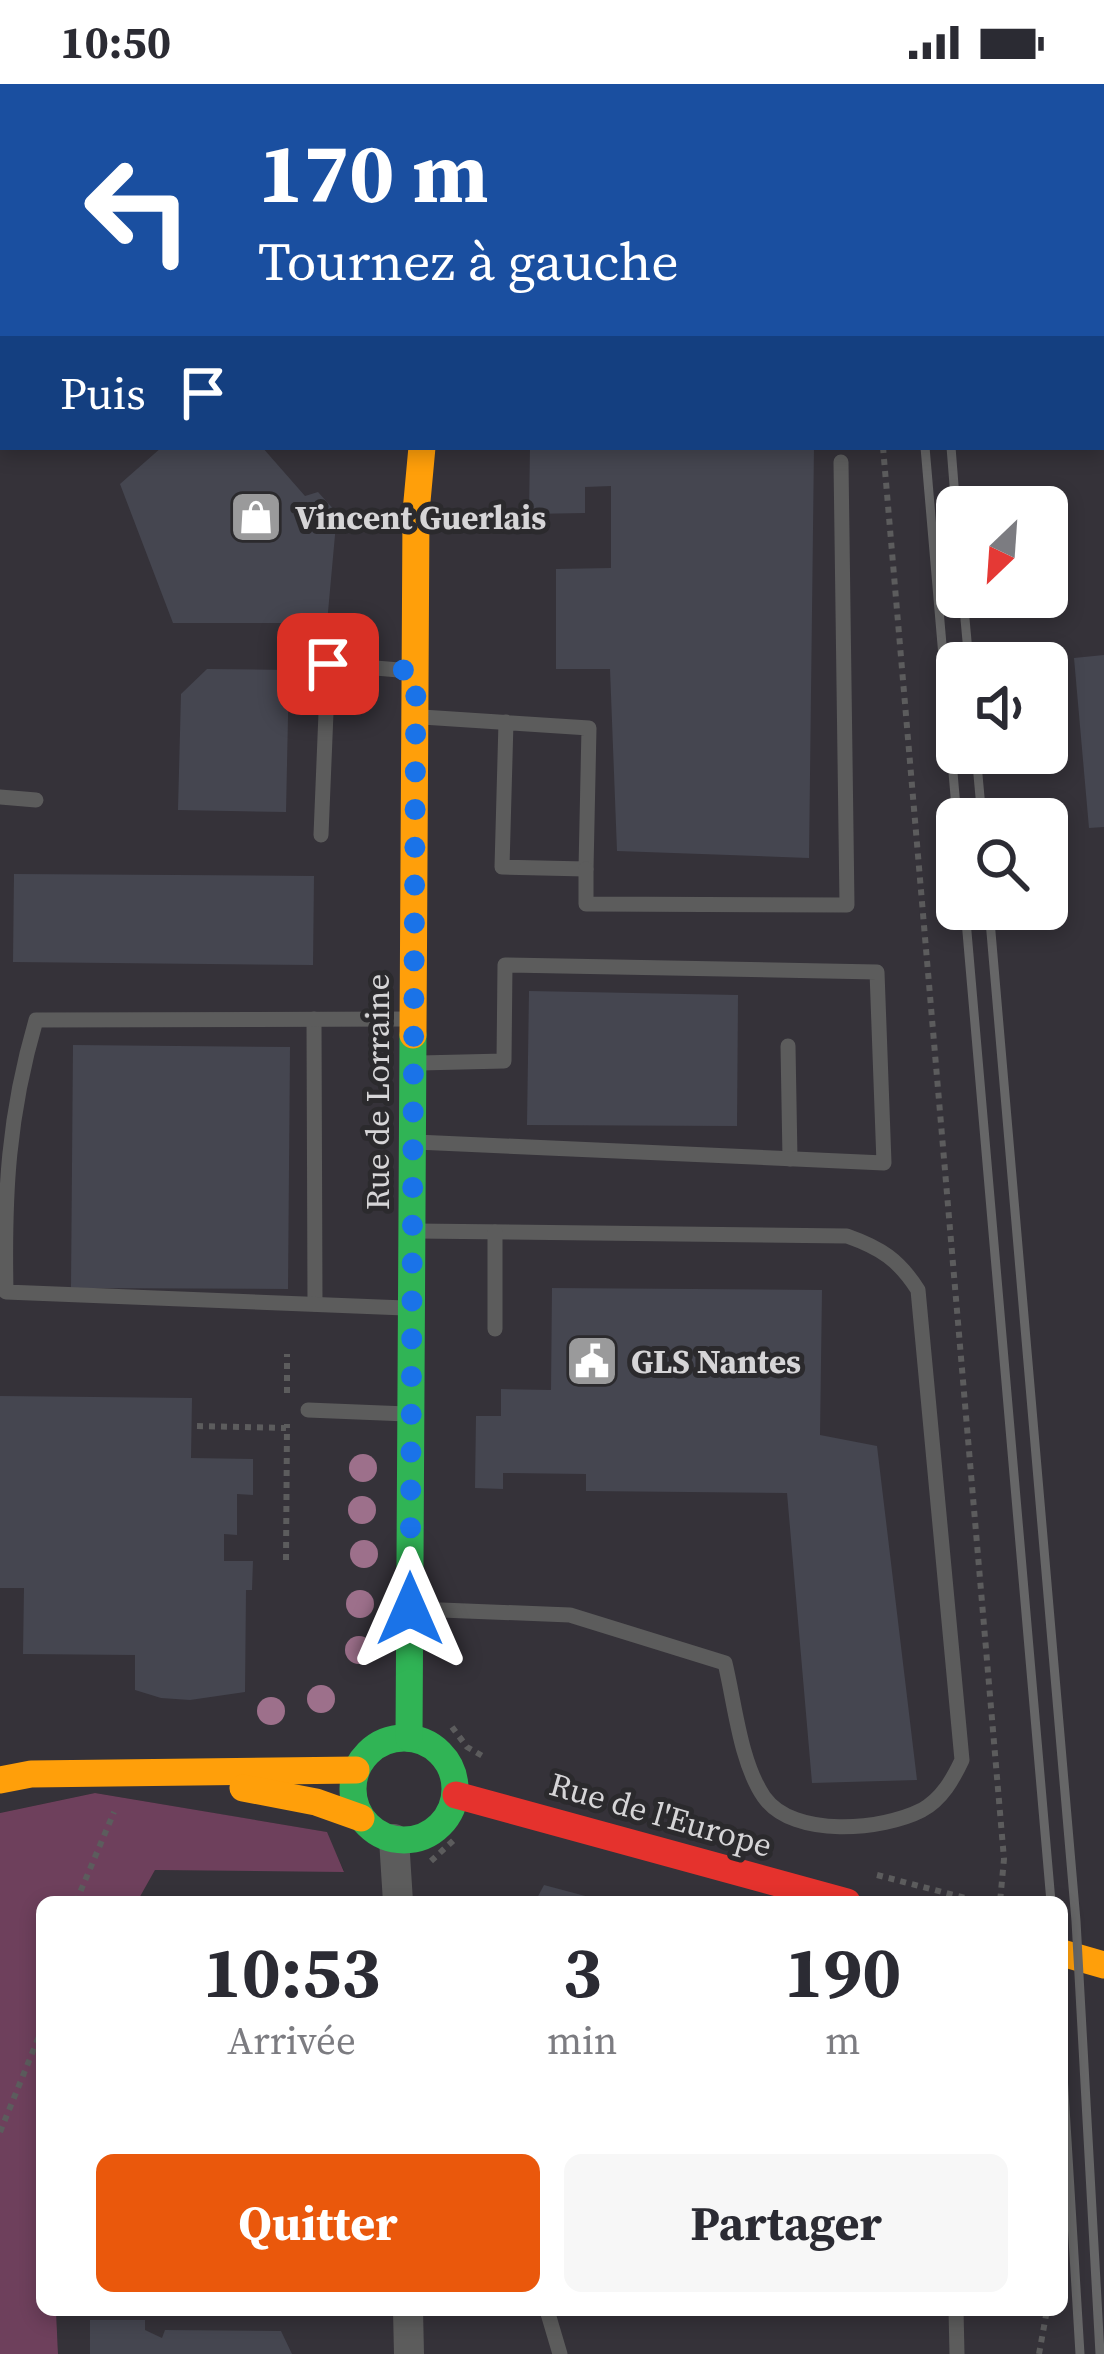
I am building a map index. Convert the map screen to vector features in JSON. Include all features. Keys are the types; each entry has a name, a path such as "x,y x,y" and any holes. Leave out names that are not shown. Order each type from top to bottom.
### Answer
{"street":[{"name":"Rue de Lorraine","path":"409,1738 416,512 422,450"},
{"path":"152,1771 316,1802 361,1819 394,1839 425,1837 440,1827 456,1795 449,1765 439,1752 409,1738 377,1745 356,1770 351,1787 361,1819"},
{"path":"0,1780 152,1771 356,1770"},
{"name":"Rue de l'Europe","path":"456,1795 825,1896"},
{"path":"394,1839 398,1896"},
{"path":"1068,1954 1104,1965"},
{"path":"408,2316 409,2354"}],"lane":[{"path":"415,716 589,728 586,904 847,905 841,462"},
{"path":"320,835 328,664 416,671"},
{"path":"506,722 502,867 586,869"},
{"path":"0,797 36,800"},
{"path":"413,1063 504,1061 505,965 877,972 884,1163 413,1142"},
{"path":"412,1308 5,1292 4,1178 14,1097 36,1020 414,1018"},
{"path":"314,1019 315,1304"},
{"path":"788,1046 790,1159"},
{"path":"410,1609 571,1615 724,1663 754,1777 766,1801 789,1816 840,1827 896,1820 927,1808 950,1784 962,1760 918,1290 904,1267 882,1248 848,1236 412,1231"},
{"path":"495,1232 495,1329"},
{"path":"308,1410 411,1414"},
{"path":"549,2316 560,2354"},
{"path":"956,2316 957,2354"}],"path":[{"path":"883,450 984,1606 1004,1859 1001,1896"},
{"path":"286,1560 287,1354"},
{"path":"197,1426 286,1428"},
{"path":"79,1896 118,1803"},
{"path":"0,2132 36,2044"},
{"path":"1040,2354 1046,2316"}],"shaded area":[{"path":"0,450 1104,450 1104,2354 58,2354 56,2316 1068,2316 1068,1896 140,1896 155,1870 344,1871 326,1832 95,1793 0,1813"},
{"path":"95,1793 327,1832 344,1872 155,1870 140,1896 36,1896 36,2316 56,2316 58,2354 0,2354 0,1813"}],"building":[{"path":"159,450 265,450 305,496 318,492 337,513 327,623 173,623 120,484"},
{"path":"530,450 814,450 809,858 617,851 610,669 556,669 556,569 611,568 611,486 585,487 585,513 529,514"},
{"path":"1104,655 1104,827 1089,828 1074,658"},
{"path":"207,669 289,670 286,812 178,810 181,694"},
{"path":"14,874 314,876 313,965 13,962"},
{"path":"529,991 738,995 737,1126 527,1125"},
{"path":"73,1045 290,1047 288,1289 71,1288"},
{"path":"552,1288 822,1290 820,1435 877,1446 917,1780 812,1783 787,1493 586,1491 586,1474 503,1473 503,1489 475,1488 476,1416 501,1416 501,1389 551,1390"},
{"path":"0,1396 192,1398 191,1458 253,1459 253,1495 237,1494 237,1535 224,1534 224,1561 253,1561 252,1590 246,1590 245,1692 190,1700 161,1698 135,1690 135,1655 23,1654 24,1588 0,1588"},
{"path":"544,1885 585,1896 538,1896"},
{"path":"90,2320 145,2320 145,2330 162,2338 165,2330 281,2331 292,2354 90,2354"}],"railway":[{"path":"925,450 955,798"},
{"path":"951,450 954,486"},
{"path":"965,618 967,642"},
{"path":"978,774 980,798"},
{"path":"967,930 1050,1896"},
{"path":"991,930 1076,1921 1100,2354"},
{"path":"1068,2157 1080,2354"}],"traffic: fast":[{"path":"409,1738 413,1035"},
{"path":"404,1738 424,1742 440,1753 451,1769 455,1789 451,1809 440,1825 424,1836 404,1840 384,1836 368,1825 357,1809 353,1789 357,1769 368,1753 384,1742 404,1738"}],"traffic: slow":[{"path":"413,1035 416,512 422,450"},
{"path":"0,1780 31,1774 356,1770"},
{"path":"243,1788 316,1802 361,1818"},
{"path":"1068,1955 1104,1965"}],"traffic: jam":[{"path":"456,1795 825,1896"}],"place":[{"name":"Vincent Guerlais","path":"256,517"},
{"name":"GLS Nantes","path":"592,1361"}],"route":[{"path":"328,664 416,671 410,1609"}]}
